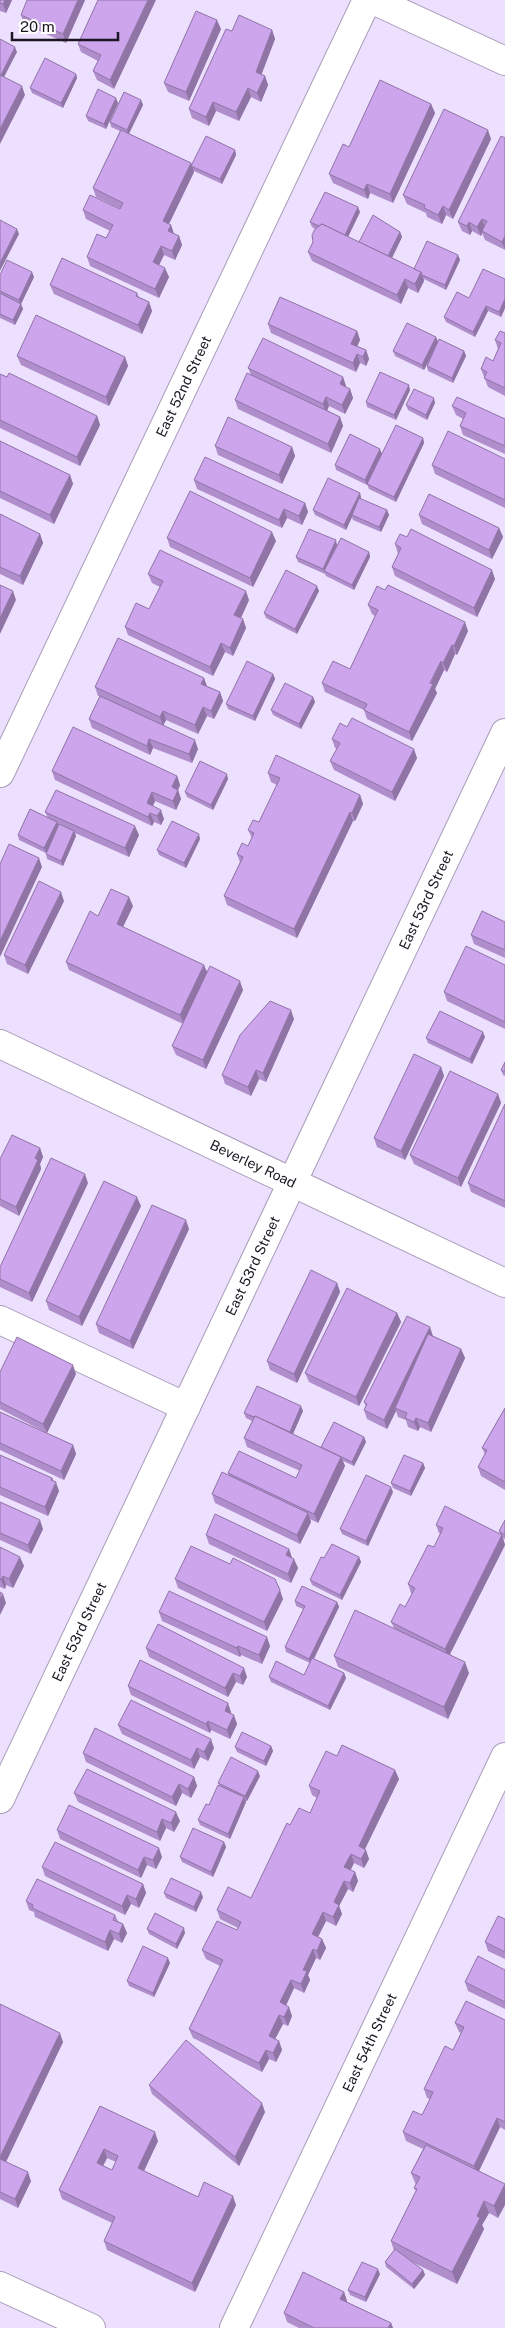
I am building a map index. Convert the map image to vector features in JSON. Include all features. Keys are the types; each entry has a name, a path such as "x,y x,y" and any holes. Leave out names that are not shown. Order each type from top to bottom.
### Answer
{"street":[{"name":"East 52nd Street","path":"0,773 368,0"},
{"path":"374,0 505,61"},
{"name":"East 53rd Street","path":"0,1799 505,733"},
{"name":"Beverley Road","path":"0,1044 505,1284"},
{"path":"0,1320 186,1407"},
{"name":"East 54th Street","path":"234,2328 505,1757"},
{"path":"0,2286 91,2328"}],"building":[{"path":"27,0 78,0 63,34 21,15"},
{"path":"98,0 148,0 110,80 93,71 101,55 78,44"},
{"path":"196,11 217,20 186,92 164,83"},
{"path":"239,15 272,30 256,72 265,76 257,93 248,88 236,112 213,102 206,117 189,109 226,29 232,31"},
{"path":"0,39 15,47 1,75 0,75"},
{"path":"45,58 76,74 61,103 30,88"},
{"path":"0,75 22,86 0,129"},
{"path":"380,80 431,104 390,194 367,184 364,190 329,174 343,144 349,147"},
{"path":"98,89 116,98 104,124 86,116"},
{"path":"124,92 141,100 127,130 110,122"},
{"path":"444,109 488,130 449,210 443,206 438,215 424,208 425,205 403,195"},
{"path":"121,130 191,163 163,221 171,225 168,231 179,236 172,251 161,246 153,262 165,268 155,289 87,257 97,234 106,238 113,225 83,210 90,195 120,209 123,203 93,188"},
{"path":"206,136 235,150 220,179 191,166"},
{"path":"501,136 505,138 505,236 502,242 482,231 487,221 482,219 477,227 469,222 467,226 458,222"},
{"path":"325,192 358,207 345,235 322,224 319,226 310,222"},
{"path":"373,215 400,232 388,256 359,242"},
{"path":"0,220 17,229 0,263"},
{"path":"322,224 421,272 415,284 405,279 397,295 308,252 313,242 312,235 315,229"},
{"path":"427,241 458,255 445,285 422,275 421,272 414,269"},
{"path":"62,258 137,293 136,296 149,302 138,325 50,285"},
{"path":"7,260 32,272 19,300 0,291 0,275"},
{"path":"483,269 505,279 505,299 499,312 486,306 473,332 444,317 457,292 469,298"},
{"path":"0,293 21,304 13,320 0,314"},
{"path":"280,297 357,331 351,344 366,350 363,357 357,354 353,363 268,324"},
{"path":"36,315 125,357 106,397 17,356"},
{"path":"407,323 436,337 422,365 393,351"},
{"path":"500,331 505,333 505,388 484,378 487,372 481,369 486,357 493,361 501,343 495,340"},
{"path":"263,338 343,377 340,384 350,389 342,405 326,397 323,404 248,368"},
{"path":"439,339 464,351 452,378 427,366"},
{"path":"380,372 409,385 394,415 366,402"},
{"path":"9,373 97,416 77,457 0,420 0,374 7,377"},
{"path":"247,373 340,417 328,444 235,400"},
{"path":"414,389 434,398 426,415 406,405"},
{"path":"457,397 505,419 505,446 460,426 466,413 452,406"},
{"path":"228,417 292,447 279,475 215,446"},
{"path":"396,425 423,438 394,497 367,484"},
{"path":"448,431 505,459 505,500 432,465"},
{"path":"350,434 380,449 365,480 335,465"},
{"path":"0,441 70,475 50,515 0,491"},
{"path":"205,457 305,503 299,516 284,509 279,520 194,480"},
{"path":"328,478 360,493 344,525 313,510"},
{"path":"190,491 272,532 250,578 167,538"},
{"path":"429,494 499,528 489,550 419,515"},
{"path":"359,498 387,510 379,527 352,515"},
{"path":"0,514 40,534 20,576 0,567"},
{"path":"309,529 336,540 323,569 296,557"},
{"path":"411,529 492,570 474,608 392,567 401,548 395,544 400,534 407,537"},
{"path":"341,538 369,552 352,585 324,571"},
{"path":"160,550 246,591 234,615 243,619 230,648 221,643 210,667 125,627 136,603 149,609 163,581 148,574"},
{"path":"286,570 317,586 295,629 264,613"},
{"path":"0,585 13,591 0,618"},
{"path":"388,585 465,622 454,646 452,645 443,663 441,661 430,683 433,684 409,732 364,710 367,704 322,683 333,661 350,669 378,610 368,605 377,586 385,590"},
{"path":"118,638 204,678 201,684 220,692 211,711 203,707 195,725 163,711 160,717 95,687"},
{"path":"247,661 273,674 253,716 226,704"},
{"path":"285,683 313,697 299,724 271,710"},
{"path":"100,696 195,740 189,754 149,739 147,746 89,719"},
{"path":"352,718 414,749 392,792 330,761 340,743 332,739 340,723 347,727"},
{"path":"73,727 177,776 172,787 178,790 173,801 152,792 147,803 161,810 157,816 150,813 148,817 52,771"},
{"path":"276,755 360,795 294,929 224,896 243,857 237,854 242,843 248,846 254,833 248,830 253,820 259,822 280,778 268,773"},
{"path":"200,761 227,774 211,805 185,792"},
{"path":"56,790 135,826 125,848 45,812"},
{"path":"30,809 57,822 44,848 18,835"},
{"path":"172,821 199,834 184,863 157,850"},
{"path":"59,824 74,831 61,861 46,854"},
{"path":"9,844 39,858 0,941 0,864"},
{"path":"39,881 61,892 25,965 4,955"},
{"path":"111,889 129,897 117,924 204,965 180,1015 66,962 90,911 98,916"},
{"path":"482,911 505,922 505,950 471,935"},
{"path":"466,946 505,965 505,1022 444,992"},
{"path":"210,966 240,981 203,1060 172,1046"},
{"path":"270,1001 291,1010 263,1073 256,1070 248,1087 222,1075 240,1035"},
{"path":"440,1011 483,1032 470,1059 426,1038"},
{"path":"414,1054 441,1067 401,1151 374,1138"},
{"path":"505,1062 505,1072 501,1070"},
{"path":"450,1071 498,1094 458,1178 410,1155"},
{"path":"505,1104 505,1201 468,1183"},
{"path":"12,1135 40,1148 35,1158 38,1160 16,1207 0,1199 0,1159"},
{"path":"51,1158 85,1174 29,1293 0,1279 0,1267"},
{"path":"104,1181 137,1197 79,1317 46,1301"},
{"path":"152,1205 186,1220 130,1341 96,1324"},
{"path":"311,1270 337,1283 294,1374 267,1361"},
{"path":"347,1288 397,1313 356,1397 305,1373"},
{"path":"407,1316 430,1327 384,1420 364,1410 367,1404 364,1402"},
{"path":"428,1334 461,1349 428,1423 416,1418 414,1422 405,1418 407,1413 395,1408"},
{"path":"17,1337 73,1365 43,1424 0,1402 0,1372"},
{"path":"257,1386 301,1406 290,1432 244,1413"},
{"path":"505,1408 505,1482 478,1467 487,1450 482,1448"},
{"path":"0,1412 73,1445 61,1471 0,1443"},
{"path":"255,1416 341,1457 314,1514 228,1473 239,1451 296,1478 302,1465 244,1438"},
{"path":"334,1422 364,1437 352,1462 321,1447"},
{"path":"0,1455 52,1478 51,1480 56,1482 45,1507 0,1487"},
{"path":"404,1455 423,1463 410,1491 391,1483"},
{"path":"222,1472 308,1513 297,1535 212,1494"},
{"path":"366,1475 391,1487 366,1541 340,1529"},
{"path":"0,1502 40,1520 28,1545 0,1533"},
{"path":"445,1506 502,1535 445,1649 391,1622 400,1604 405,1607 415,1588 408,1584 428,1545 434,1547 443,1528 436,1525"},
{"path":"215,1514 289,1549 286,1555 294,1559 288,1574 206,1535"},
{"path":"505,1520 505,1535 499,1531"},
{"path":"332,1544 359,1557 340,1595 310,1580 321,1557 324,1558"},
{"path":"191,1546 230,1564 233,1558 275,1579 280,1590 264,1622 175,1579"},
{"path":"0,1547 20,1557 9,1579 3,1576 0,1579"},
{"path":"302,1586 337,1602 309,1659 285,1647 305,1606 295,1601"},
{"path":"169,1591 267,1637 259,1655 238,1646 237,1648 159,1612"},
{"path":"355,1610 465,1662 444,1707 334,1656"},
{"path":"158,1624 244,1668 240,1676 233,1673 225,1688 146,1648"},
{"path":"312,1658 344,1673 328,1706 269,1677 276,1661 304,1675"},
{"path":"140,1660 228,1703 225,1711 234,1715 227,1730 208,1721 206,1724 128,1686"},
{"path":"131,1700 211,1739 204,1752 197,1748 191,1760 118,1725"},
{"path":"95,1728 194,1777 188,1789 179,1784 172,1797 83,1753"},
{"path":"242,1732 271,1746 264,1761 235,1747"},
{"path":"342,1745 395,1770 359,1846 366,1850 361,1859 351,1854 344,1867 355,1872 350,1883 344,1881 334,1902 339,1905 333,1917 323,1912 312,1934 322,1939 317,1951 313,1949 303,1970 307,1971 301,1984 291,1980 280,2002 289,2007 284,2017 279,2015 269,2036 279,2041 273,2053 266,2050 259,2063 189,2029 223,1960 202,1950 217,1921 237,1930 241,1922 217,1910 228,1887 251,1898 287,1823 290,1825 299,1808 310,1813 320,1791 309,1786 326,1751 337,1756"},
{"path":"231,1757 258,1771 245,1796 218,1783"},
{"path":"87,1769 176,1812 171,1823 162,1819 157,1832 74,1793"},
{"path":"218,1785 244,1797 228,1834 198,1820 206,1804 209,1805"},
{"path":"69,1805 159,1848 153,1860 144,1857 138,1870 57,1830"},
{"path":"193,1828 224,1842 211,1872 180,1857"},
{"path":"55,1842 143,1884 136,1899 127,1895 122,1906 42,1867"},
{"path":"171,1878 201,1892 194,1907 164,1893"},
{"path":"37,1879 115,1915 113,1920 123,1924 119,1934 110,1930 105,1942 32,1908 33,1905 26,1901"},
{"path":"155,1913 184,1928 176,1944 147,1929"},
{"path":"498,1916 505,1919 505,1952 485,1942"},
{"path":"143,1946 168,1958 153,1993 127,1981"},
{"path":"478,1956 505,1970 505,2002 465,1982"},
{"path":"466,2001 505,2020 505,2122 497,2118 474,2166 403,2132 413,2111 422,2115 429,2101 433,2092 424,2089 445,2046 453,2050 464,2027 455,2023"},
{"path":"0,2004 60,2033 0,2157"},
{"path":"186,2040 262,2103 235,2157 149,2085"},
{"path":"100,2106 155,2132 138,2168 198,2197 204,2182 233,2196 192,2283 104,2241 115,2217 59,2190","holes":["104,2149 118,2156 112,2170 97,2163"]},
{"path":"426,2145 505,2184 494,2206 484,2201 477,2216 480,2218 452,2272 391,2241 417,2189 414,2188 420,2177 411,2173"},
{"path":"0,2159 28,2172 15,2199 0,2192"},
{"path":"395,2249 423,2270 412,2284 385,2262"},
{"path":"362,2262 378,2269 365,2297 348,2290"},
{"path":"303,2272 344,2292 340,2299 391,2323 388,2328 314,2328 284,2313"}]}
